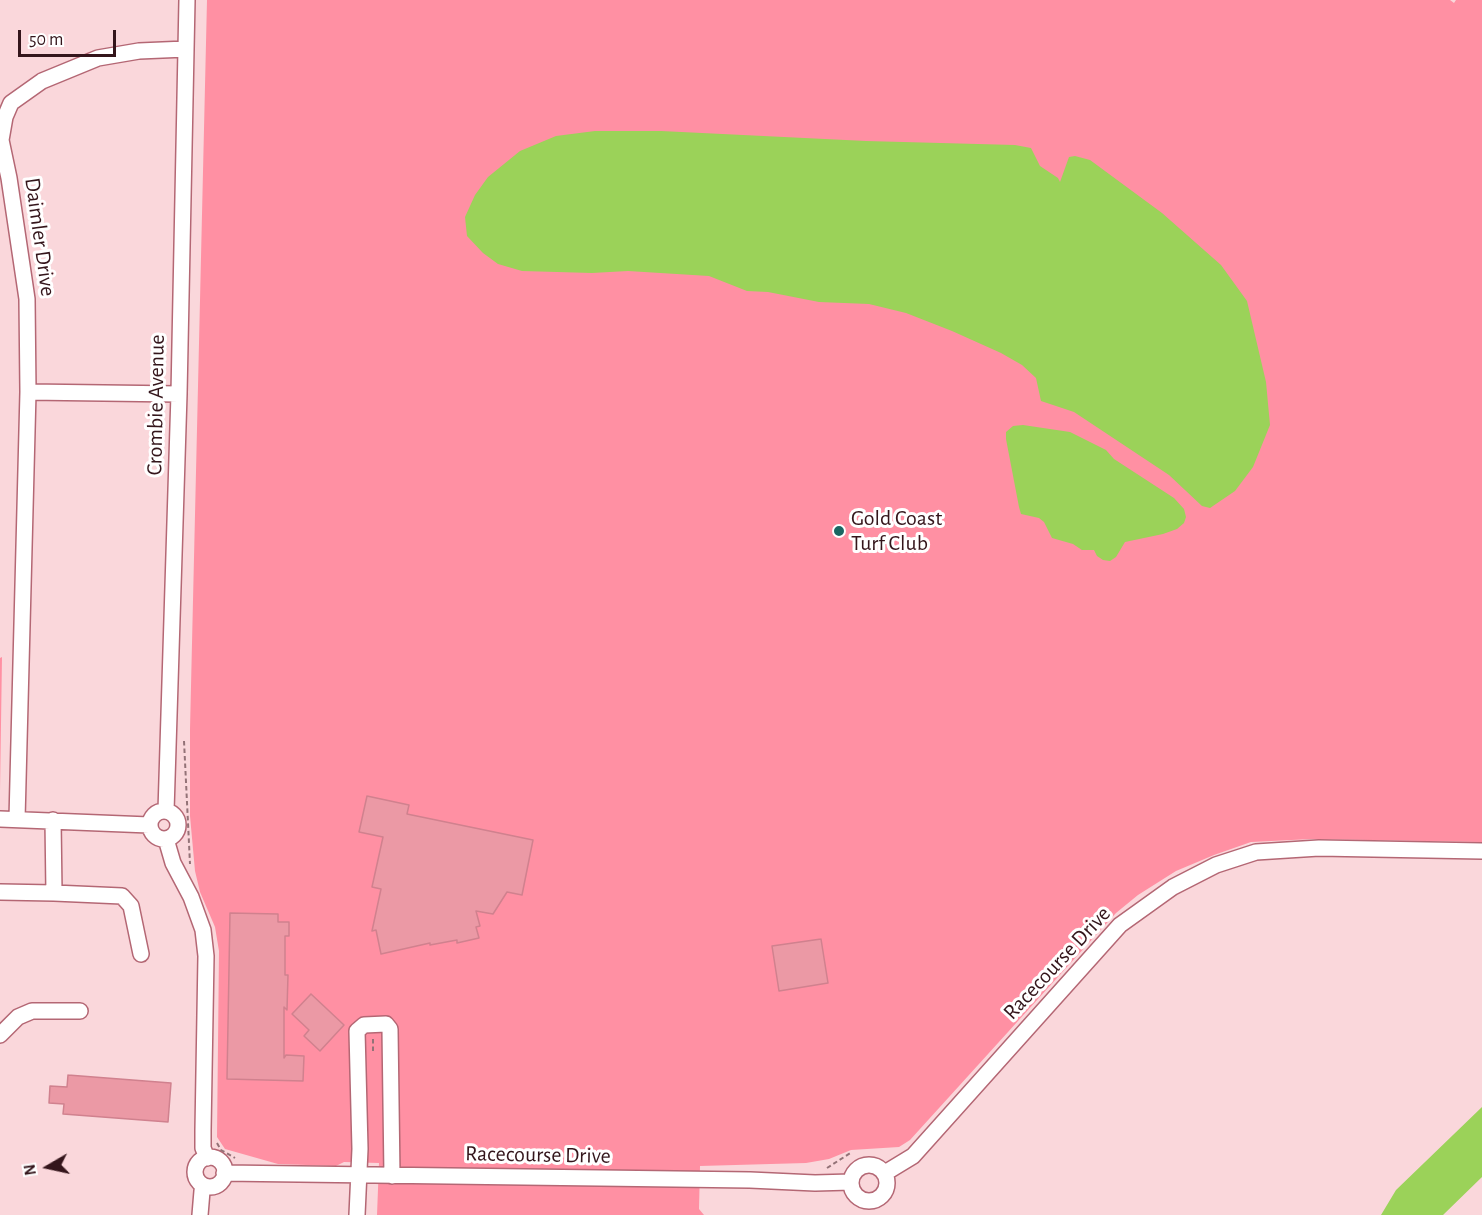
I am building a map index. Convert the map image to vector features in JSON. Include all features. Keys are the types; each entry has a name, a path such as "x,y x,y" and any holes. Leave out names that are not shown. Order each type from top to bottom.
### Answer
{"street":[{"name":"Crombie Avenue","path":"166,811 179,394 187,0"},
{"name":"Daimler Drive","path":"17,819 28,392 27,299 1,140 5,117 12,103 42,81 98,58 139,51 186,49"},
{"path":"28,392 179,394"},
{"path":"166,811 174,815 178,823 175,835 166,839 152,834 149,825 153,815 166,811"},
{"path":"0,819 149,825"},
{"path":"53,820 54,893"},
{"path":"166,839 173,863 191,897 202,930 206,956 203,1148 207,1158"},
{"name":"Racecourse Drive","path":"885,1173 913,1156 1120,925 1173,886 1216,865 1256,852 1319,848 1482,851"},
{"path":"0,892 122,896 131,906 141,954"},
{"path":"0,1035 18,1017 32,1011 80,1011"},
{"path":"357,1215 360,1149 357,1031 364,1025 386,1024 390,1029 392,1176"},
{"path":"207,1158 221,1162 224,1173 219,1184 209,1187 204,1186 197,1179 195,1170 199,1162 207,1158"},
{"path":"865,1164 876,1165 888,1179 885,1193 868,1208 853,1191 851,1182 852,1175 865,1164"},
{"name":"Racecourse Drive","path":"224,1173 750,1180 815,1184 851,1182"},
{"path":"200,1215 204,1186"}],"path":[{"path":"184,741 190,868"},
{"path":"215,1138 221,1150 231,1157 242,1160"}],"shaded area":[{"name":"Gold Coast Turf Club","path":"207,0 1450,0 1454,3 1456,0 1482,0 1482,842 1312,839 1251,842 1176,871 1138,895 1116,913 910,1140 899,1147 851,1150 829,1159 806,1163 700,1166 699,1209 704,1215 377,1215 379,1163 344,1162 336,1166 278,1164 225,1149 217,1137 219,951 215,927 200,892 195,871 190,816 190,729"},
{"path":"595,131 661,131 866,141 1015,145 1031,148 1040,166 1058,178 1060,182 1069,157 1075,156 1090,160 1162,213 1221,265 1247,301 1266,382 1270,425 1253,467 1235,491 1210,508 1202,506 1169,475 1074,412 1041,401 1036,378 1022,365 952,331 906,313 869,304 819,302 768,292 747,291 709,276 628,271 592,273 522,271 498,264 483,253 467,236 465,217 475,195 488,177 520,151 556,136"},
{"path":"1023,425 1070,432 1106,450 1114,459 1174,498 1184,509 1186,517 1184,523 1177,529 1163,534 1125,542 1116,557 1110,561 1097,556 1094,550 1082,550 1073,544 1052,538 1044,522 1039,518 1021,514 1019,507 1006,432 1013,426"},
{"path":"2,657 0,791 0,658"},
{"path":"1482,1107 1482,1177 1443,1215 1381,1215 1396,1190"}],"building":[{"path":"367,796 409,805 407,814 533,840 522,895 507,892 493,914 476,911 480,926 476,927 479,938 457,943 457,940 430,945 430,943 381,954 376,930 372,931 381,889 372,887 383,837 359,832"},
{"path":"230,913 278,914 278,922 289,922 289,936 285,936 285,975 288,975 287,1010 284,1007 284,1058 286,1055 304,1056 303,1081 227,1079"},
{"path":"821,939 828,983 779,991 772,946"},
{"path":"311,994 344,1025 320,1051 304,1036 309,1030 292,1014"},
{"path":"68,1075 171,1083 168,1122 63,1114 64,1104 49,1103 50,1086 67,1087"}],"place":[{"name":"Gold Coast Turf Club","path":"839,531"}]}
